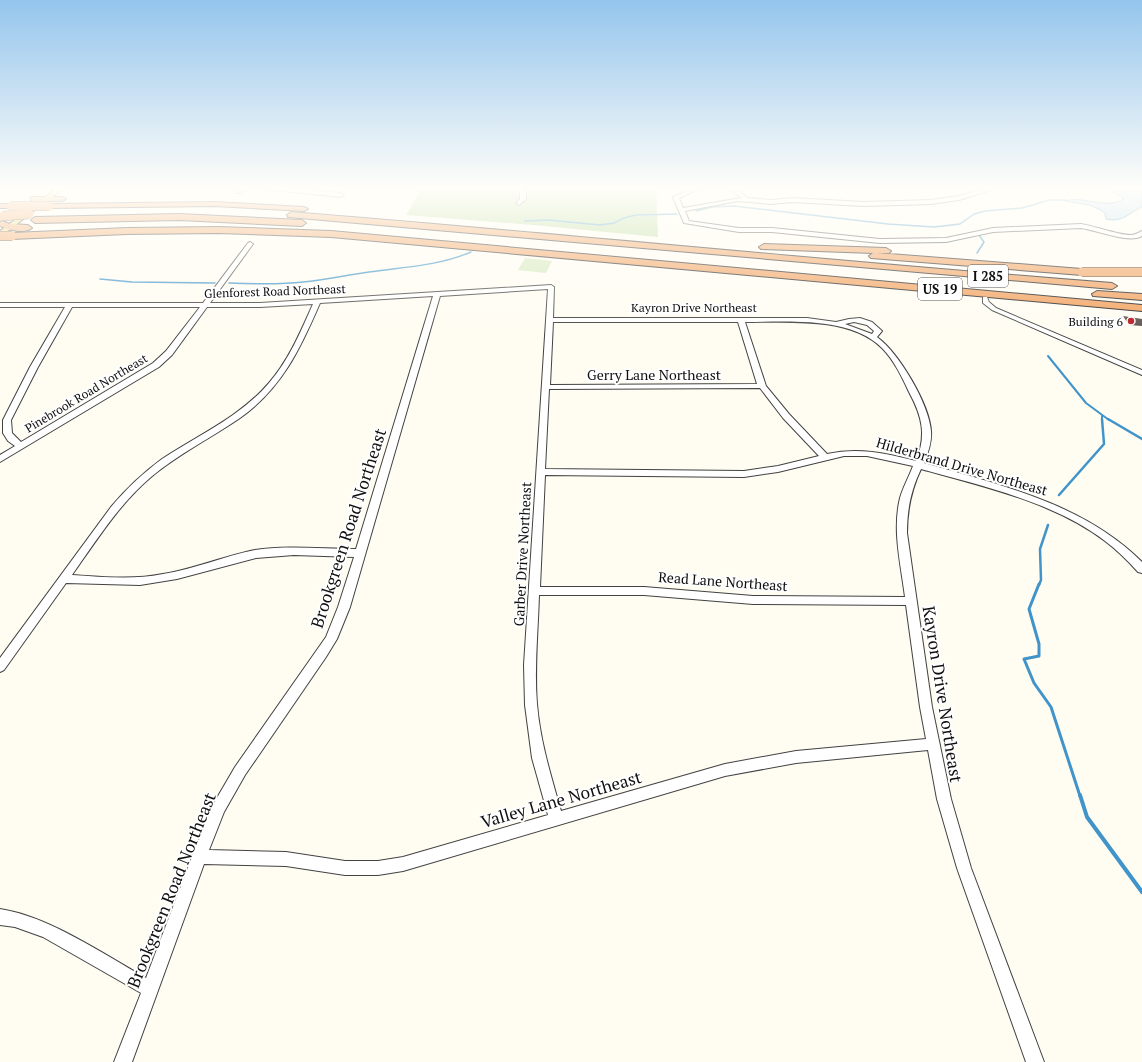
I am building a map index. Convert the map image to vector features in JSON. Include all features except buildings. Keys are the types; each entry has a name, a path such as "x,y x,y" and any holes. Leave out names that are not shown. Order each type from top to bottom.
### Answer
{"highway":[{"name":"US 19","path":"357,237 1142,308"},
{"name":"I 285","path":"457,237 951,282 1142,297"},
{"name":"I 285","path":"547,237 1036,281 1142,288"},
{"path":"628,237 1082,272"},
{"path":"754,247 967,255 1142,272"},
{"path":"833,263 1082,272 1142,272"}],"street":[{"path":"834,237 867,240 946,240 962,237"},
{"name":"Pinebrook Road Northeast","path":"0,459 156,365 169,353 250,244"},
{"name":"Glenforest Road Northeast","path":"0,305 260,305 552,287"},
{"name":"Garber Drive Northeast","path":"552,287 540,472 530,665 531,705 539,758 556,819"},
{"name":"Brookgreen Road Northeast","path":"123,1062 199,857 219,808 240,771 331,639 344,607 437,294"},
{"path":"985,298 986,304 994,309 1142,373"},
{"path":"0,667 114,510 140,481 172,457 241,413 272,386 282,372 303,334 318,301"},
{"path":"21,446 12,441 7,435 5,428 7,420 34,367 70,305"},
{"name":"Kayron Drive Northeast","path":"550,320 808,320 838,324 857,330 873,338 892,354 922,409 926,424 927,437 925,451 906,495 902,516 902,533 933,744 944,799 964,868 1035,1062"},
{"path":"741,320 762,386 786,416 825,457"},
{"name":"Gerry Lane Northeast","path":"546,387 762,386"},
{"name":"Hilderbrand Drive Northeast","path":"540,472 744,474 778,469 844,453 867,453 890,457 1027,497 1064,512 1090,526 1109,539 1142,569"},
{"path":"64,578 147,581 179,575 231,559 257,554 278,552 360,553"},
{"name":"Read Lane Northeast","path":"534,591 644,591 753,600 911,601"},
{"name":"Valley Lane Northeast","path":"199,857 286,859 345,868 378,868 403,864 724,770 796,757 933,744"},
{"path":"0,917 15,919 47,931 150,989"}],"green space":[{"path":"525,258 552,261 546,273 518,270"}],"waterway":[{"path":"977,253 984,242 980,237"},
{"path":"229,283 275,284 311,281 433,263 459,257 471,252"},
{"path":"100,279 132,282 215,283"},
{"path":"1048,356 1086,403 1109,420"},
{"path":"1059,495 1104,444 1102,419"},
{"path":"1108,419 1142,439"},
{"path":"1039,585 1041,580 1040,549 1048,525"},
{"path":"1039,584 1029,609 1039,644 1039,656 1024,659 1034,683 1051,707 1080,796"},
{"path":"1080,795 1087,817 1142,892"}],"place":[{"name":"Building 6","path":"1131,321"}]}
